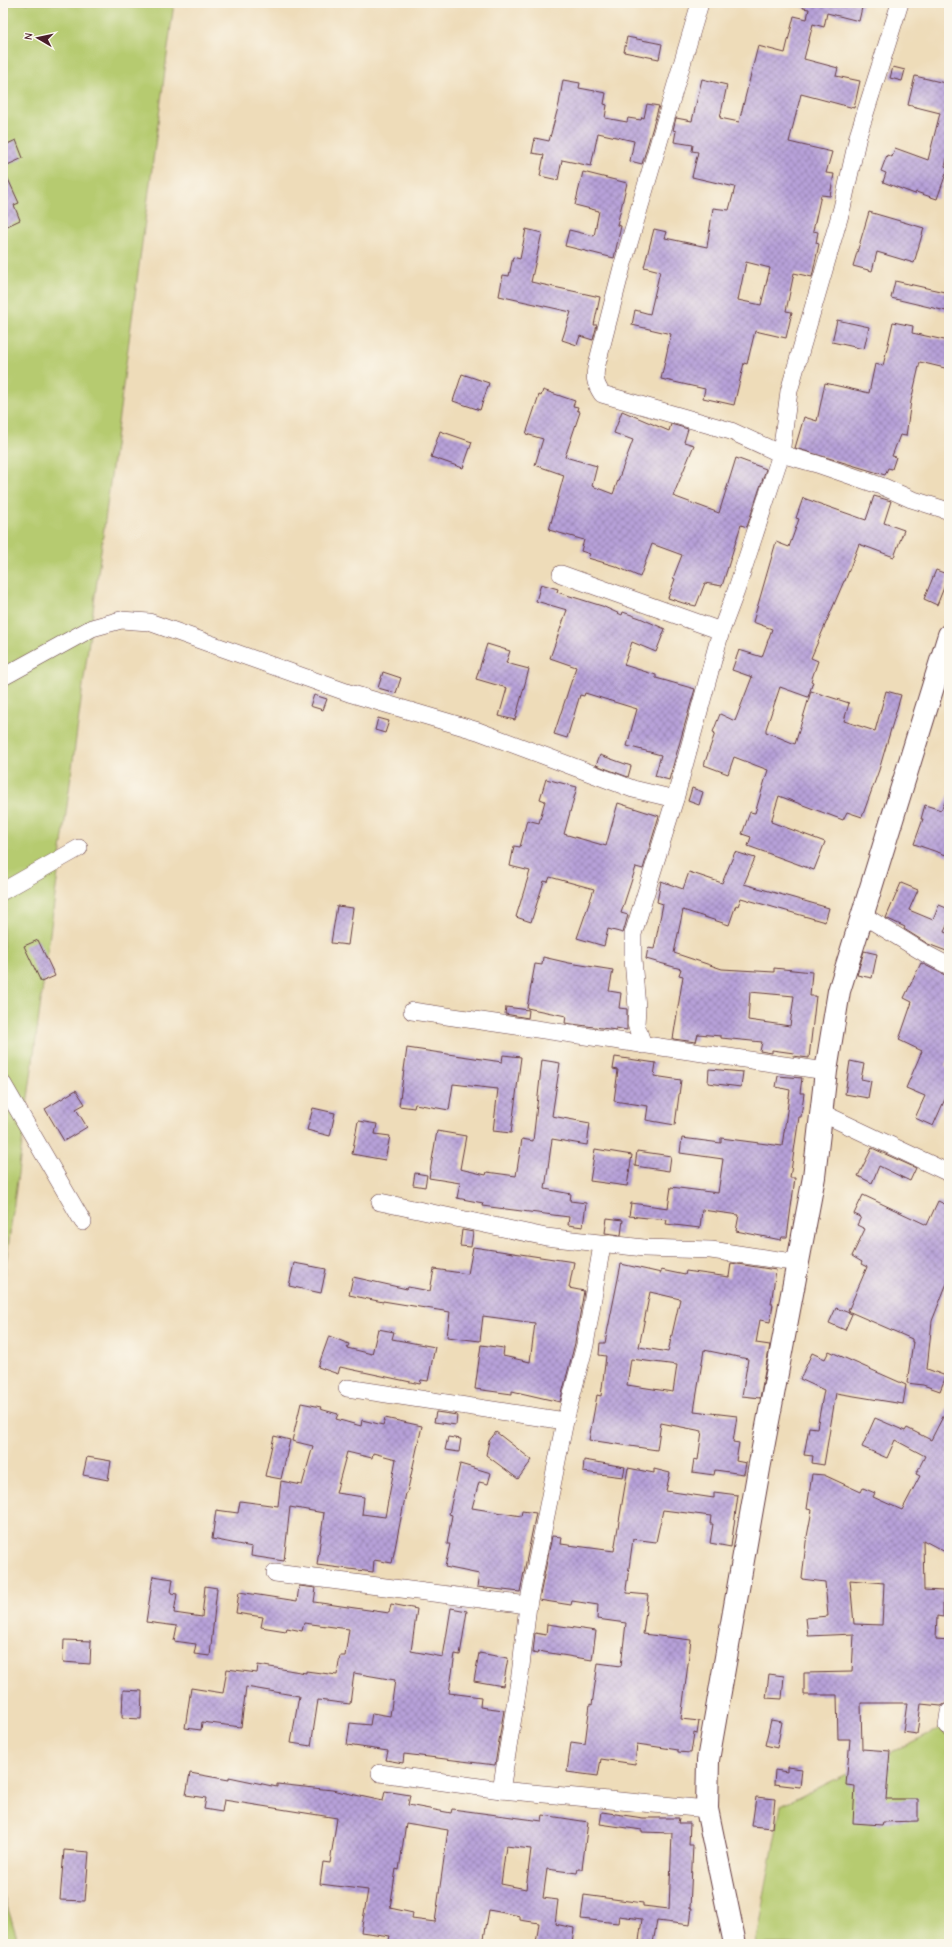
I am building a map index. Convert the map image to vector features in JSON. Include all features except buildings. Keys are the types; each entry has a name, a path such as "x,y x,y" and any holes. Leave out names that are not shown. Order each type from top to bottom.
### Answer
{"street":[{"path":"700,3 622,267 594,378 597,387 602,394 731,431 781,454 817,464 884,487 911,499 949,511"},
{"path":"643,1045 636,1024 637,1008 632,959 633,934 675,799 720,631 736,591 781,454 789,391 842,208 858,136 900,3"},
{"path":"561,574 720,631"},
{"path":"3,677 92,628 121,620 149,622 349,693 478,731 633,789 675,799"},
{"path":"735,1944 707,1809 708,1760 759,1469 814,1177 826,1071 839,991 949,635"},
{"path":"3,891 79,848"},
{"path":"862,914 926,954 949,966"},
{"path":"412,1012 826,1071"},
{"path":"3,1084 83,1222"},
{"path":"822,1113 949,1173"},
{"path":"380,1202 546,1237 602,1244 711,1250 798,1263"},
{"path":"501,1790 520,1675 528,1605 564,1421 585,1345 602,1244"},
{"path":"347,1388 564,1421"},
{"path":"275,1573 528,1605"},
{"path":"380,1773 501,1790 707,1809"}],"green space":[{"path":"3,3 174,3 3,1286"},
{"path":"949,1724 949,1944 755,1944 781,1806"},
{"path":"3,1893 19,1944 3,1944"}]}
